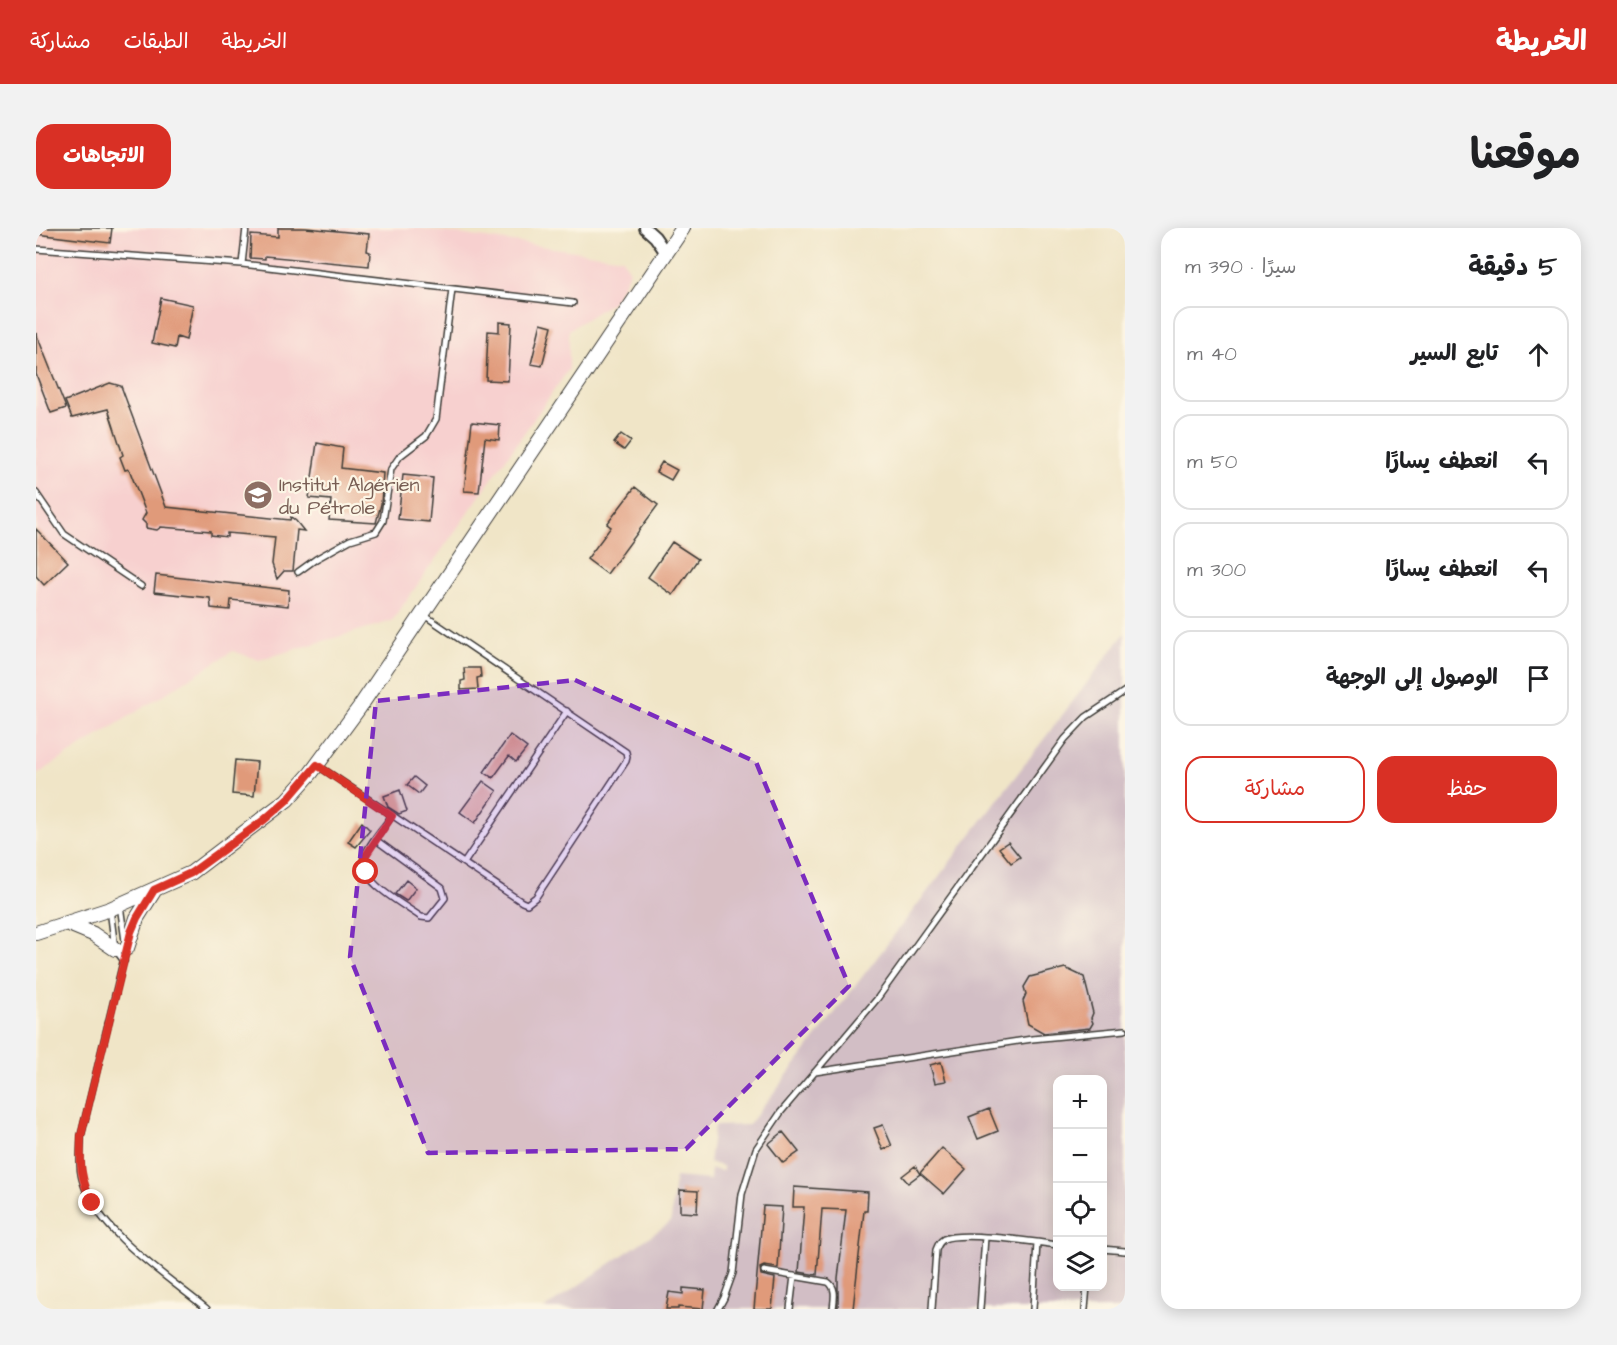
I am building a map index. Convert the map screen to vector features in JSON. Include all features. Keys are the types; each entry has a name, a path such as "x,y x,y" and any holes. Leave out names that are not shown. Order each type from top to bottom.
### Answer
{"main road":[{"path":"36,933 115,907 191,873 264,820 287,800 317,765 359,708 683,228"},
{"path":"69,924 93,934 122,953 137,918 154,890"}],"street":[{"path":"645,228 655,237 666,253"}],"lane":[{"path":"242,264 246,228"},
{"path":"36,249 242,264 573,303"},
{"path":"298,572 350,540 379,529 383,521 391,469 400,456 426,436 436,419 452,289"},
{"path":"36,493 64,534 141,586"},
{"path":"317,765 522,902 527,904 536,897 627,757 622,748 422,614"},
{"path":"718,1309 733,1273 742,1194 756,1149 781,1112 877,999 1065,739 1086,717 1125,691"},
{"path":"464,863 567,711"},
{"path":"376,840 442,888 445,898 429,918 421,916 370,880 366,872 364,858 376,840 392,816"},
{"path":"115,907 122,953 81,1136 82,1181 92,1203 107,1225 207,1309"},
{"path":"115,907 122,953"},
{"path":"815,1072 1032,1039 1125,1030"},
{"path":"980,1309 984,1237"},
{"path":"932,1309 936,1250 939,1243 946,1238 984,1237 1053,1244"},
{"path":"1033,1309 1037,1242"},
{"path":"1107,1249 1125,1251"},
{"path":"764,1271 828,1282 833,1285 835,1292 833,1309"},
{"path":"790,1309 794,1276"},
{"path":"1085,1309 1086,1291"}],"highlighted area":[{"path":"575,680 756,762 849,986 686,1149 428,1153 350,957 376,701"}],"shaded area":[{"name":"Institut Algérien du Pétrole","path":"36,228 418,228 622,258 630,271 614,301 569,330 569,369 392,621 259,660 233,651 36,775"},
{"path":"1125,633 1125,1309 544,1309 671,1222 675,1177 710,1180 711,1169 723,1171 723,1166 709,1163 714,1126 749,1125"}],"building":[{"path":"36,228 112,228 110,243 36,234"},
{"path":"278,228 306,228 369,234 367,251 370,252 369,266 265,256 265,259 250,258 251,235 278,237"},
{"path":"161,298 193,305 186,340 177,337 175,348 152,343"},
{"path":"499,322 511,323 508,381 486,380 488,331 499,332"},
{"path":"541,323 552,326 542,366 531,364"},
{"path":"36,333 66,408 51,413 36,374"},
{"path":"110,383 121,386 166,507 290,520 291,517 304,531 297,530 293,571 284,571 277,579 272,564 275,537 227,533 227,537 211,535 211,531 146,528 142,520 146,513 129,469 125,470 120,457 123,455 108,409 72,418 65,401"},
{"path":"472,422 500,425 499,440 485,438 479,492 464,491"},
{"path":"621,434 631,441 624,450 614,443"},
{"path":"317,443 343,448 341,468 383,473 381,504 376,523 329,520 331,500 309,498"},
{"path":"662,462 677,470 671,480 656,472"},
{"path":"403,475 433,478 429,522 398,519"},
{"path":"635,487 658,505 607,574 587,559 611,527 607,524"},
{"path":"36,529 68,562 44,585 36,576"},
{"path":"672,542 698,559 673,595 648,577"},
{"path":"156,575 289,590 288,606 231,600 230,610 211,608 210,598 154,592"},
{"path":"464,668 480,668 481,677 477,678 478,689 461,690 461,681 465,680"},
{"path":"510,735 527,748 516,762 509,756 493,778 484,772"},
{"path":"235,760 257,762 254,796 232,794"},
{"path":"414,777 425,786 419,794 407,785"},
{"path":"483,781 497,791 475,823 460,812"},
{"path":"400,790 407,811 399,814 388,807 384,796"},
{"path":"362,822 370,830 356,847 348,842"},
{"path":"1008,842 1020,857 1011,863 999,848"},
{"path":"406,880 416,888 406,901 395,894"},
{"path":"1065,968 1084,977 1093,1013 1091,1018 1093,1023 1090,1028 1044,1033 1028,1024 1023,1001 1026,994 1024,987 1030,977"},
{"path":"941,1062 946,1081 935,1083 930,1065"},
{"path":"989,1109 998,1131 978,1139 969,1117"},
{"path":"883,1125 892,1146 883,1150 874,1128"},
{"path":"783,1132 799,1152 783,1163 768,1144"},
{"path":"942,1148 966,1169 944,1194 920,1173"},
{"path":"915,1166 920,1174 908,1183 902,1176"},
{"path":"794,1187 868,1192 853,1309 838,1309 838,1278 846,1210 822,1209 817,1275 799,1272 804,1207 793,1207"},
{"path":"680,1190 698,1191 697,1213 680,1212"},
{"path":"763,1206 782,1207 778,1268 764,1266 760,1268 761,1275 775,1278 772,1309 754,1309"},
{"path":"683,1288 705,1290 703,1309 678,1307 678,1309 666,1309 669,1292 683,1294"}],"place":[{"name":"Institut Algérien du Pétrole","path":"258,495"}],"route":[{"path":"92,1203 82,1181 81,1136 131,932 154,890 191,873 264,820 287,800 317,765 392,816 364,858 363,864 366,872"}]}
